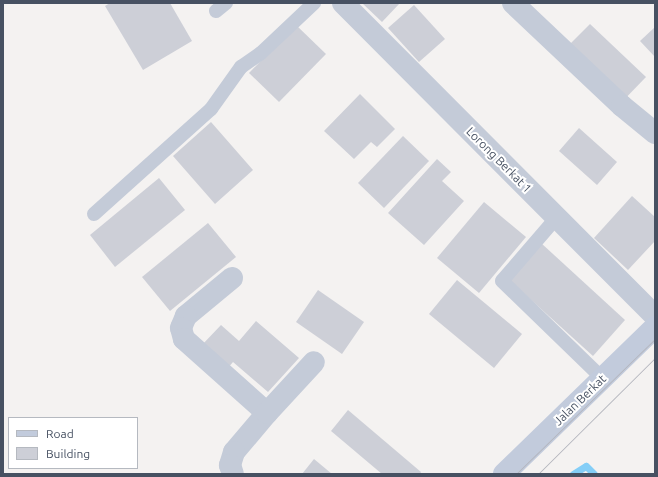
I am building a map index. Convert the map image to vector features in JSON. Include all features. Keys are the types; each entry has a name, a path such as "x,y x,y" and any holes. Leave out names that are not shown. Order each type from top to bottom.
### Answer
{"street":[{"name":"Lorong Berkat 1","path":"343,3 655,316"},
{"path":"513,3 622,106 655,133"},
{"path":"232,278 186,316 181,328 184,339 267,413"},
{"name":"Jalan Berkat","path":"512,471 602,378 655,327"},
{"path":"233,474 230,465 234,452 267,413 314,362"}],"lane":[{"path":"94,214 211,109 241,67 262,53 314,3"},
{"path":"556,217 502,281 602,378"}],"building":[{"path":"110,3 170,3 192,41 143,70 105,6"},
{"path":"362,3 400,3 382,22"},
{"path":"414,5 445,39 419,62 388,28"},
{"path":"590,24 646,77 615,109 559,55"},
{"path":"296,25 326,54 279,102 249,73"},
{"path":"655,27 655,57 640,41"},
{"path":"360,94 395,129 377,147 371,142 354,159 324,131"},
{"path":"211,122 253,170 215,204 173,156"},
{"path":"579,128 617,162 597,185 559,151"},
{"path":"403,136 429,161 384,208 358,183"},
{"path":"437,159 451,172 442,181 464,201 424,245 388,213"},
{"path":"159,178 185,210 115,267 90,235"},
{"path":"632,196 655,217 655,241 628,270 594,238"},
{"path":"484,202 526,237 479,293 437,258"},
{"path":"208,223 236,257 170,311 142,277"},
{"path":"541,243 625,320 593,356 508,279"},
{"path":"457,280 522,334 494,368 429,314"},
{"path":"318,290 364,322 342,354 296,322"},
{"path":"256,321 299,358 268,392 233,362 227,369 201,346 221,325 239,341"},
{"path":"348,410 421,472 420,474 382,474 331,431"},
{"path":"314,459 332,474 302,474"}],"waterway":[{"path":"573,474 586,466 594,474"}],"tram line":[{"path":"516,474 655,339"},
{"path":"538,474 655,358"}]}
